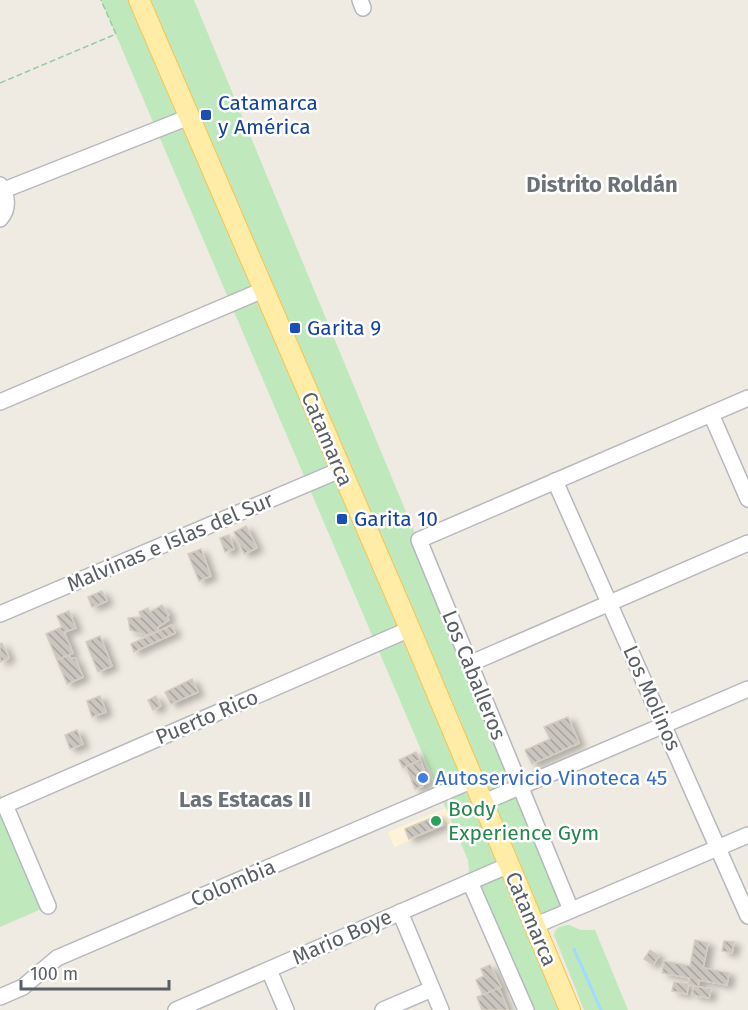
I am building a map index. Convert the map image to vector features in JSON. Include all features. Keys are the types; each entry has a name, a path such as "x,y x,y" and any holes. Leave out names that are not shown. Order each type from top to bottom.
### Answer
{"main road":[{"name":"Catamarca","path":"139,0 410,629 570,1010"}],"street":[{"path":"0,219 6,207 2,188 189,117"},
{"path":"0,402 263,290"},
{"path":"555,481 748,398"},
{"path":"711,414 748,499"},
{"name":"Malvinas e Islas del Sur","path":"0,614 340,470"},
{"name":"Los Caballeros","path":"555,481 419,540 571,910"},
{"name":"Los Molinos","path":"555,481 748,916"},
{"path":"469,664 748,543"},
{"name":"Puerto Rico","path":"48,906 5,805 410,629"},
{"path":"482,803 748,689"},
{"name":"Colombia","path":"0,997 23,987 57,958 473,780"},
{"path":"534,926 748,835"},
{"name":"Mario Boye","path":"176,1010 509,865"},
{"path":"470,882 526,1010"},
{"path":"400,912 441,1010"},
{"path":"269,970 286,1010"},
{"path":"383,1010 432,989"}],"path":[{"path":"0,83 116,34 101,0"}],"shaded area":[{"path":"446,808 452,823 394,847 388,832"}],"green space":[{"path":"101,0 194,0 571,910 534,926 570,1010 526,1010 470,882 468,860"},
{"path":"0,794 48,906 0,927"},
{"path":"569,925 581,930 595,930 628,1010 584,1010 554,935 561,926"}],"building":[{"path":"246,526 257,548 244,554 234,532"},
{"path":"229,535 234,549 225,552 220,538"},
{"path":"201,549 211,576 199,581 188,554"},
{"path":"102,591 107,601 92,607 88,597"},
{"path":"162,605 169,615 167,617 169,620 158,627 158,631 146,635 130,630 128,618 141,617 139,612 148,608 150,612"},
{"path":"69,611 76,628 64,632 73,653 57,660 46,634 62,627 57,616"},
{"path":"172,625 175,633 134,652 131,644"},
{"path":"100,636 112,666 98,672 86,642"},
{"path":"2,643 9,658 0,662 0,644"},
{"path":"69,655 71,659 75,658 83,677 67,684 57,660"},
{"path":"192,679 198,692 171,704 165,692"},
{"path":"100,696 106,712 92,717 87,701"},
{"path":"156,696 161,706 153,710 148,700"},
{"path":"568,717 579,743 532,764 525,750 550,739 544,727"},
{"path":"77,730 83,744 70,749 65,735"},
{"path":"416,752 420,760 403,768 399,760"},
{"path":"420,760 429,782 422,785 412,764"},
{"path":"412,764 423,786 415,789 406,766"},
{"path":"439,815 443,825 409,839 405,829"},
{"path":"695,940 708,943 703,968 729,973 727,985 699,980 698,987 688,984 690,978 662,973 664,961 690,966"},
{"path":"724,941 734,942 732,953 722,951"},
{"path":"650,950 659,956 653,965 644,959"},
{"path":"490,965 501,987 483,995 476,980 484,976 481,969"},
{"path":"674,982 688,984 687,994 672,991"},
{"path":"694,986 711,989 709,998 692,995"},
{"path":"499,988 508,1010 482,1010 477,997"}],"waterway":[{"path":"574,949 601,1010"}],"place":[{"name":"Catamarca y América","path":"206,115"},
{"name":"Garita 9","path":"295,328"},
{"name":"Garita 10","path":"342,519"},
{"name":"Autoservicio Vinoteca 45","path":"423,778"},
{"name":"Body Experience Gym","path":"436,821"}],"district":[{"name":"Distrito Roldán","path":"602,184"},
{"name":"Las Estacas II","path":"245,799"}]}
